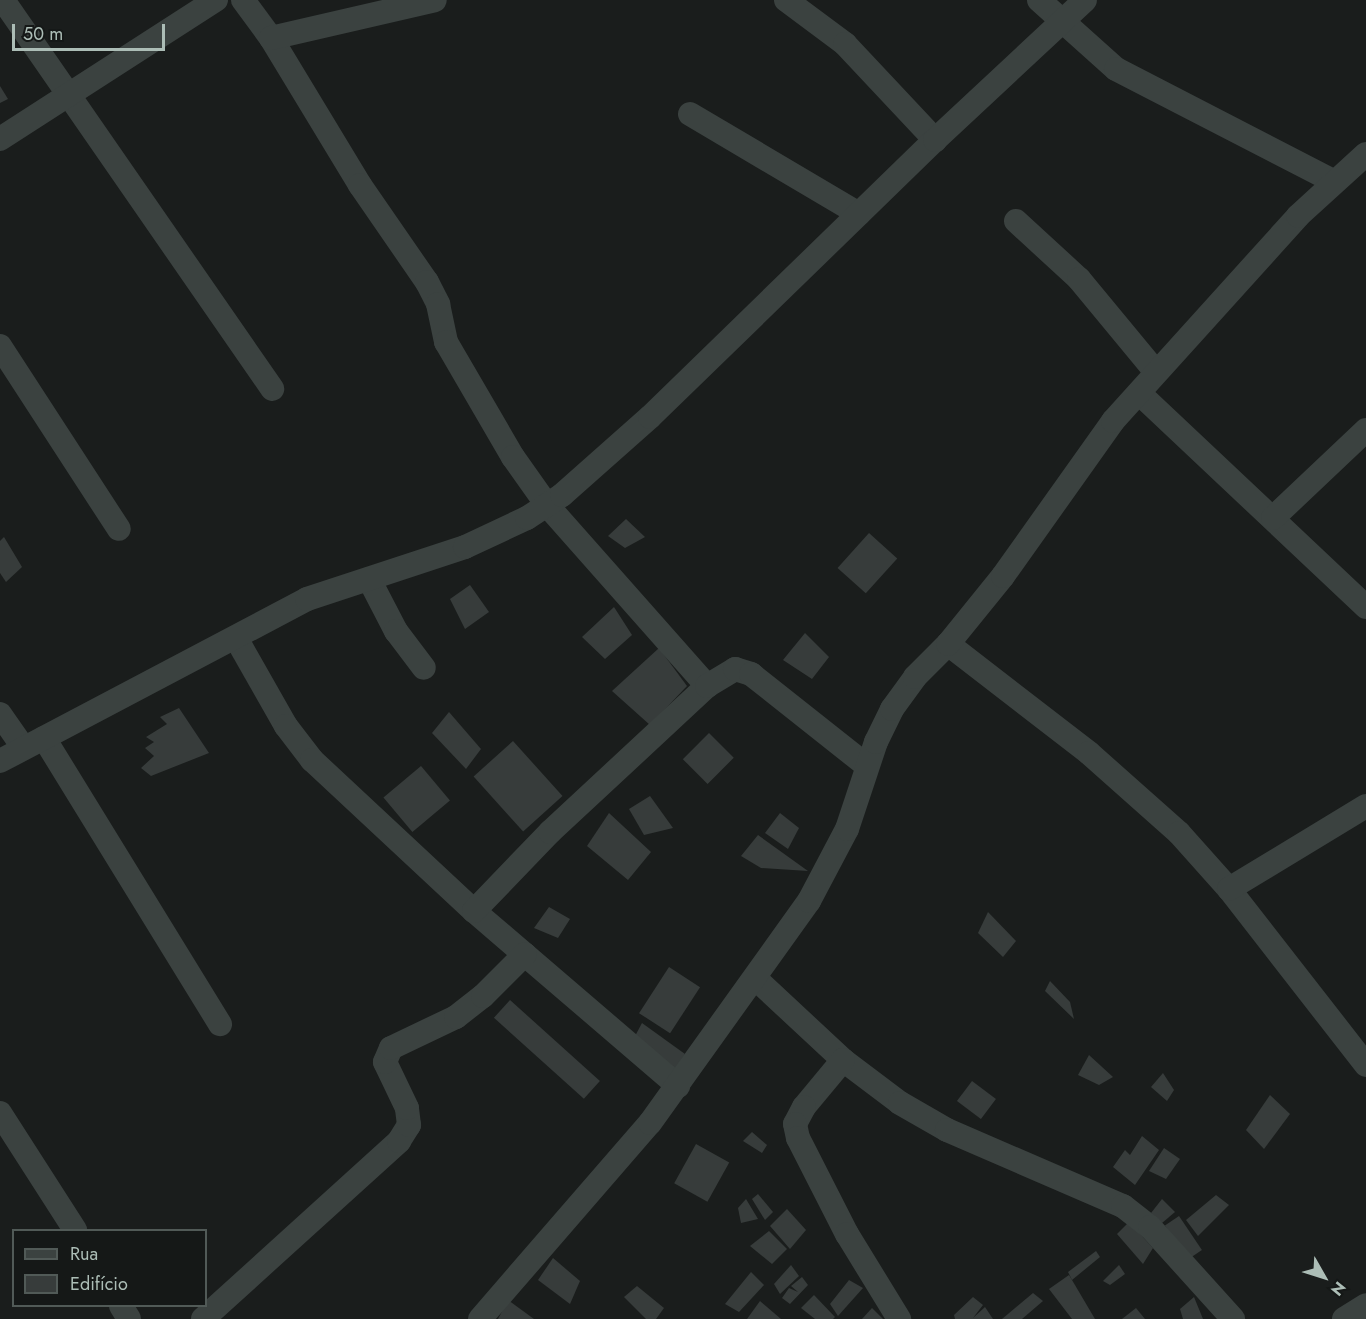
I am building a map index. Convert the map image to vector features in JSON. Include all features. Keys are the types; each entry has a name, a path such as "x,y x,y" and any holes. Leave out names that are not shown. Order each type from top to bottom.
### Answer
{"street":[{"path":"3,0 272,389"},
{"path":"0,139 68,93 216,0"},
{"path":"243,0 271,38 360,185 427,282 438,304 446,342 513,456 547,505 707,687"},
{"path":"271,38 297,29 435,0"},
{"path":"786,0 845,44 935,140"},
{"path":"1039,0 1116,69 1333,181"},
{"path":"0,761 308,600 465,547 547,505 592,471 650,417 935,140 1085,0"},
{"path":"690,114 859,214"},
{"path":"480,1319 678,1086 755,978 836,854 867,766 892,709 915,677 948,644 1030,540 1113,420 1333,181 1366,154"},
{"path":"1016,221 1079,279 1156,372"},
{"path":"0,346 119,529"},
{"path":"1139,393 1366,607"},
{"path":"1273,518 1366,430"},
{"path":"369,579 396,631 424,668"},
{"path":"236,638 286,726 312,760 474,911 678,1086"},
{"path":"948,644 1138,795 1230,890 1366,1065"},
{"path":"474,911 550,832 707,687 735,669 751,674 867,766"},
{"path":"0,714 33,742 220,1024"},
{"path":"1230,890 1366,806"},
{"path":"203,1319 399,1140 409,1125 407,1108 385,1062 391,1048 456,1017 525,954"},
{"path":"755,978 843,1060 900,1103 947,1130 1123,1206 1150,1227 1233,1319"},
{"path":"843,1060 804,1107 795,1124 798,1138 847,1234 899,1319"},
{"path":"0,1113 74,1229"},
{"path":"1344,1319 1366,1305"}],"building":[{"path":"0,86 8,99 0,103"},
{"path":"626,519 645,537 625,548 608,536"},
{"path":"869,533 897,558 866,593 838,568"},
{"path":"4,537 22,567 6,582 0,573 0,541"},
{"path":"470,585 489,612 465,629 450,599"},
{"path":"614,607 632,635 605,659 582,637"},
{"path":"805,633 829,657 812,679 783,660"},
{"path":"659,648 687,686 650,725 612,691"},
{"path":"179,708 209,753 151,776 141,768 154,756 145,748 154,742 146,737 167,724 160,717"},
{"path":"449,712 481,749 466,769 432,733"},
{"path":"709,733 734,758 708,784 683,759"},
{"path":"513,741 563,796 523,831 474,776"},
{"path":"421,766 450,800 412,832 383,797"},
{"path":"650,796 673,828 644,835 629,809"},
{"path":"609,813 651,852 628,880 587,846"},
{"path":"780,813 799,828 788,849 765,833"},
{"path":"758,835 808,871 761,868 741,856"},
{"path":"549,907 570,919 558,938 534,928"},
{"path":"988,912 1016,941 1003,957 978,933"},
{"path":"669,967 700,987 670,1033 639,1013"},
{"path":"1050,981 1070,1002 1074,1019 1045,991"},
{"path":"510,1000 600,1081 584,1099 494,1018"},
{"path":"642,1023 685,1054 673,1072 634,1038"},
{"path":"1089,1055 1113,1077 1099,1085 1078,1075"},
{"path":"1163,1073 1174,1090 1167,1101 1151,1087"},
{"path":"972,1081 996,1099 981,1119 957,1101"},
{"path":"1270,1095 1290,1114 1264,1149 1246,1130"},
{"path":"752,1132 767,1145 762,1153 743,1141"},
{"path":"1142,1136 1159,1150 1135,1185 1113,1167 1125,1150 1130,1155"},
{"path":"696,1144 729,1162 707,1202 674,1183"},
{"path":"1164,1148 1180,1159 1166,1179 1149,1171"},
{"path":"758,1194 773,1212 765,1220 752,1199"},
{"path":"1216,1195 1229,1205 1198,1236 1186,1220"},
{"path":"746,1199 758,1219 741,1223 738,1208"},
{"path":"1162,1199 1175,1212 1162,1223 1151,1213"},
{"path":"787,1209 806,1230 790,1249 770,1226"},
{"path":"1179,1216 1202,1250 1188,1259 1165,1226"},
{"path":"1129,1222 1153,1248 1143,1264 1117,1234"},
{"path":"769,1231 787,1249 772,1264 750,1246"},
{"path":"1096,1251 1100,1257 1072,1280 1068,1272"},
{"path":"553,1258 580,1281 570,1304 538,1280"},
{"path":"791,1265 799,1276 780,1294 774,1284"},
{"path":"1119,1265 1125,1274 1110,1285 1103,1281"},
{"path":"751,1272 764,1285 739,1312 725,1304"},
{"path":"1069,1275 1095,1319 1072,1319 1049,1289"},
{"path":"802,1277 808,1285 790,1304 782,1298 789,1288 798,1292 791,1286"},
{"path":"849,1280 863,1288 838,1316 830,1304"},
{"path":"637,1286 664,1308 656,1319 646,1319 624,1297"},
{"path":"1033,1293 1043,1301 1022,1319 1002,1319"},
{"path":"814,1295 835,1317 833,1319 815,1319 801,1308"},
{"path":"973,1297 983,1305 973,1318 985,1307 993,1319 955,1319 954,1315"},
{"path":"1194,1297 1203,1319 1183,1319 1180,1309"},
{"path":"508,1300 534,1319 498,1319"},
{"path":"760,1301 781,1319 747,1319"},
{"path":"872,1308 883,1319 862,1319"},
{"path":"1136,1308 1145,1319 1122,1319"}]}
